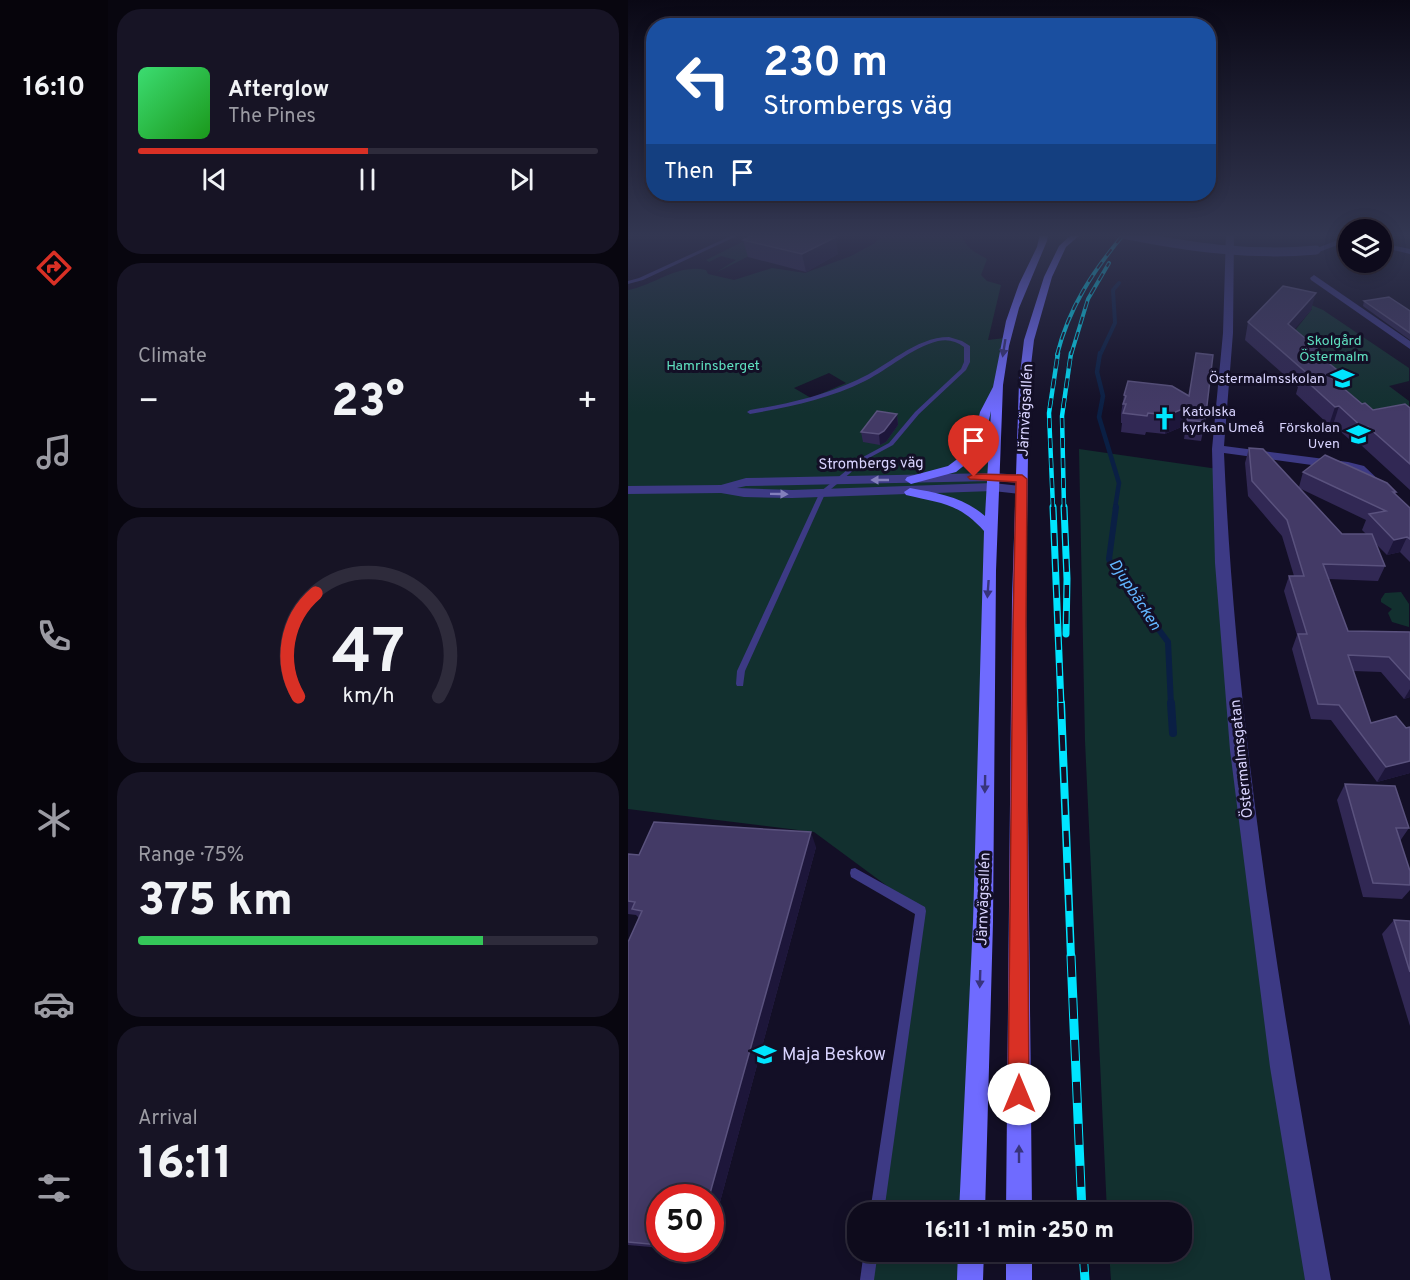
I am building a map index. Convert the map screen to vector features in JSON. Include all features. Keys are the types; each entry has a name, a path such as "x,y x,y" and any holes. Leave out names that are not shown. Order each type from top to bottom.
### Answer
{"main road":[{"name":"Järnvägsallén","path":"972,1202 984,892 987,602 998,382 1005,338 1020,294"},
{"name":"Järnvägsallén","path":"1019,1202 1024,382 1029,340 1044,294"},
{"path":"910,486 952,469 978,449 985,412 998,382"},
{"path":"910,486 963,505 976,513 991,531"},
{"path":"970,1280 971,1262"},
{"path":"1019,1262 1019,1280"}],"street":[{"name":"Östermalmsgatan","path":"1229,294 1228,333 1218,449 1222,563 1238,750 1281,1067 1318,1280"},
{"path":"1336,294 1410,346"},
{"path":"1218,449 1354,467 1360,469 1385,492"},
{"name":"Strombergs väg","path":"721,489 746,482 835,480 910,486"},
{"name":"Strombergs väg","path":"628,490 721,489 744,493 822,493 993,482 1022,484"}],"lane":[{"path":"740,684 741,671 822,493 835,480 865,458 891,444 926,403 955,379 967,362 967,346 958,340 950,339 929,342 869,377 819,399 750,412"},
{"path":"854,873 921,911 878,1202"},
{"path":"866,1280 869,1262"}],"green space":[{"name":"Hamrinsberget","path":"628,294 999,294 988,340 1005,338 996,420 972,1202 879,1202 921,911 814,832 628,809","holes":["829,373 846,383 811,398 794,388"]},
{"name":"Skolgård Östermalm","path":"1290,296 1323,310 1409,368 1409,381 1389,386 1409,401 1409,407 1399,409 1367,424 1290,337 1312,309 1283,302"},
{"path":"1079,449 1218,469 1222,563 1318,1280 1111,1280 1110,1262 1192,1262 1192,1202 1107,1202 1085,741"},
{"path":"1401,592 1409,604 1409,627 1392,622 1388,613 1392,609 1381,602 1385,593"},
{"path":"870,1262 971,1262 970,1280 868,1280"}],"building":[{"path":"1275,294 1315,294 1288,324 1330,359 1325,360 1342,374 1329,376 1362,404 1365,403 1373,410 1405,404 1410,408 1410,464 1368,427 1363,428 1339,406 1335,407 1301,376 1309,375 1248,322"},
{"path":"1389,297 1410,311 1410,333 1364,301"},
{"path":"1196,353 1213,355 1205,422 1187,420 1190,406 1168,415 1148,413 1147,416 1123,413 1128,381 1172,386 1189,396"},
{"path":"877,411 897,414 879,434 861,432"},
{"path":"1249,448 1263,449 1342,534 1372,534 1385,566 1323,564 1348,631 1410,632 1410,680 1389,657 1348,655 1371,723 1396,716 1406,728 1410,727 1410,761 1386,767 1339,705 1318,704 1298,634 1307,634 1289,576 1304,576 1287,520 1252,481"},
{"path":"1325,455 1387,483 1410,508 1410,539 1407,537 1394,540 1369,514 1386,511 1303,472"},
{"path":"1345,784 1395,786 1409,828 1396,828 1410,871 1410,885 1373,883"},
{"path":"654,822 811,832 713,1184 646,1184 646,1244 628,1242 628,942 642,911 632,909 635,902 628,901 628,854 639,855"},
{"path":"1394,920 1410,921 1410,972"}],"waterway":[{"name":"Djupbäcken","path":"1100,355 1115,323 1113,294"},
{"name":"Djupbäcken","path":"1100,353 1097,372 1103,396 1099,417 1119,483 1115,508"},
{"name":"Djupbäcken","path":"1116,507 1109,559 1112,567 1168,642 1171,705"},
{"name":"Djupbäcken","path":"1171,703 1173,733"}],"railway":[{"path":"1057,355 1068,321 1081,294"},
{"path":"1071,355 1091,294"},
{"path":"1053,508 1049,413 1058,353"},
{"path":"1064,508 1062,416 1071,353"},
{"path":"1053,507 1061,705"},
{"path":"1064,507 1067,579 1066,634"},
{"path":"1061,703 1071,957"},
{"path":"1071,956 1082,1202"},
{"path":"1084,1262 1085,1280"}],"place":[{"name":"Östermalmsskolan","path":"1343,378"},
{"name":"Katolska kyrkan Umeå","path":"1164,419"},
{"name":"Förskolan Uven","path":"1358,435"},
{"name":"Maja Beskow","path":"764,1054"}],"route":[{"path":"974,477 1022,479 1019,624 1019,1094"}]}
